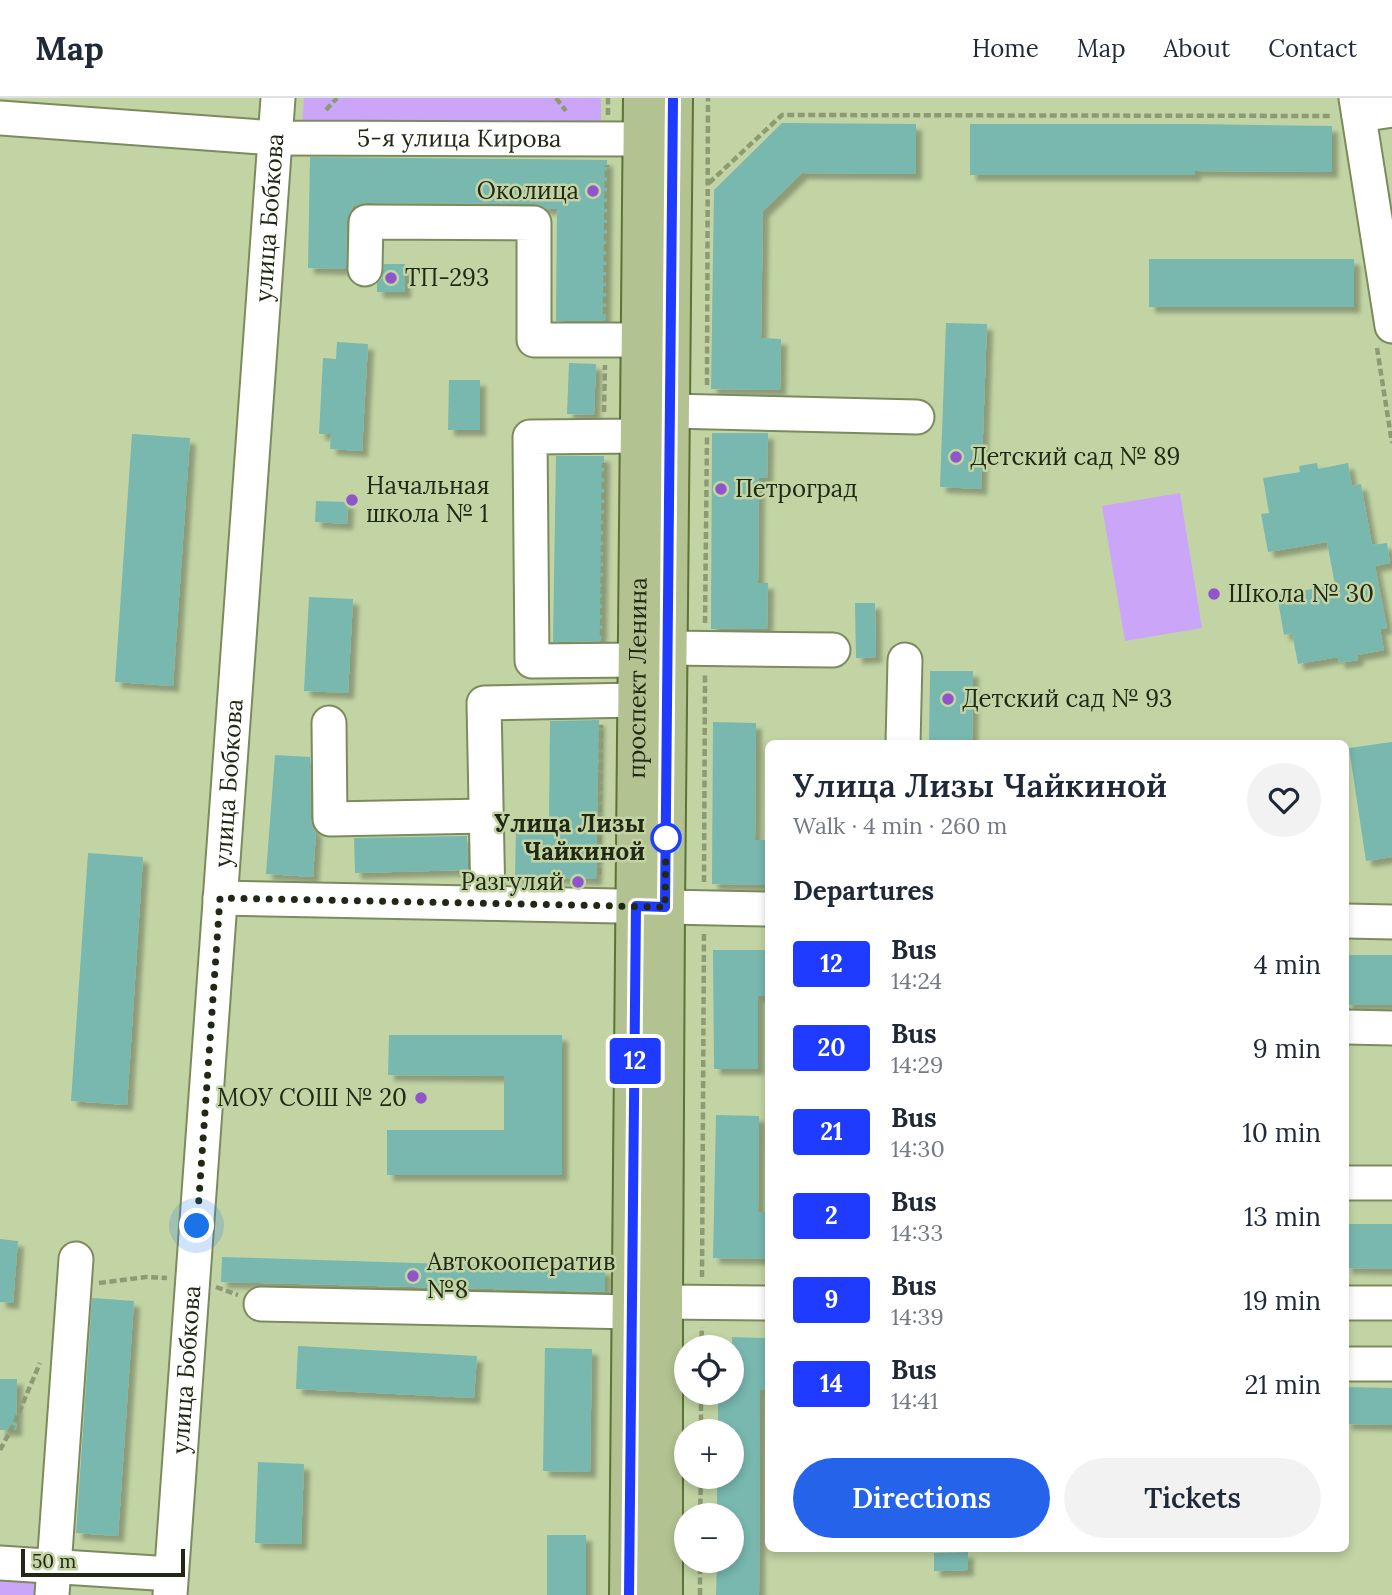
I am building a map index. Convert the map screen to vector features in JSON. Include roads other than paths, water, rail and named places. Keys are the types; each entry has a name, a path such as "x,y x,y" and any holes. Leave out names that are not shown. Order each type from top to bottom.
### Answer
{"main road":[{"name":"проспект Ленина","path":"643,98 625,139 622,436 653,654 620,700 650,907"},
{"name":"проспект Ленина","path":"629,1595 642,1299 653,654 688,411 673,165 673,98"},
{"path":"625,139 652,141 660,145 673,165"},
{"name":"проспект Ленина","path":"642,1299 663,1595"}],"street":[{"name":"улица Бобкова","path":"171,1585 278,98"},
{"path":"1392,110 1352,109 1392,326"},
{"name":"5-я улица Кирова","path":"0,118 275,138 625,139"},
{"path":"365,269 366,222 534,223 534,340 623,341"},
{"path":"688,411 917,416"},
{"path":"622,436 530,437 532,661 653,654 833,650"},
{"path":"903,740 905,660"},
{"path":"488,903 484,703 620,700"},
{"path":"329,723 330,819 486,817"},
{"path":"220,898 765,909"},
{"path":"1349,920 1392,922"},
{"path":"1349,1027 1392,1028"},
{"path":"1349,1182 1392,1183"},
{"path":"53,1580 76,1259"},
{"path":"261,1304 642,1299 765,1303"},
{"path":"1349,1303 1392,1303"},
{"path":"1349,1364 1392,1364"},
{"path":"0,1563 53,1580 171,1585"}],"place":[{"name":"Околица","path":"593,191"},
{"name":"ТП-293","path":"391,278"},
{"name":"Детский сад № 89","path":"956,457"},
{"name":"Петроград","path":"721,489"},
{"name":"Начальная школа № 1","path":"352,500"},
{"name":"Школа № 30","path":"1214,594"},
{"name":"Детский сад № 93","path":"948,699"},
{"name":"Улица Лизы Чайкиной","path":"666,838"},
{"name":"Разгуляй","path":"578,882"},
{"name":"МОУ СОШ № 20","path":"421,1098"},
{"name":"Автокооператив №8","path":"413,1276"}]}
